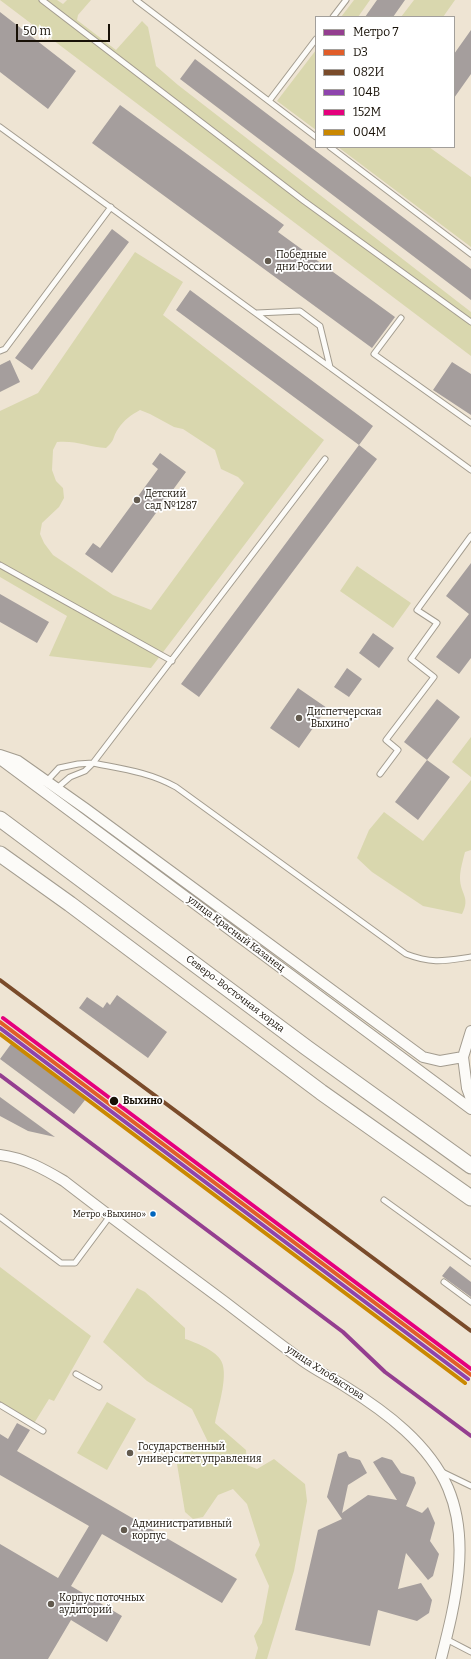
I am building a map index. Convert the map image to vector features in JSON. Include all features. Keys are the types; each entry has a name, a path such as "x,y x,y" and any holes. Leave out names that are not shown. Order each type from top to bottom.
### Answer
{"main road":[{"name":"Северо-Восточная хорда","path":"0,819 307,1048 471,1166"},
{"path":"0,854 70,904 321,1092 471,1198"}],"street":[{"name":"улица Красный Казанец","path":"0,755 18,762 43,785 471,1109"},
{"name":"улица Красный Казанец","path":"0,759 43,785 58,789 172,871 423,1057 440,1062 463,1057"},
{"path":"471,1030 463,1057 467,1088 471,1099"},
{"name":"улица Хлобыстова","path":"0,1155 25,1161 64,1181 303,1361 357,1394 396,1423 415,1440 439,1470 455,1507 459,1546 457,1583 441,1659"}],"lane":[{"path":"42,0 304,201 471,322"},
{"path":"136,0 315,136"},
{"path":"334,16 346,0"},
{"path":"269,101 315,40"},
{"path":"0,127 471,470"},
{"path":"331,148 471,254"},
{"path":"0,351 4,349 111,207"},
{"path":"256,313 300,311 320,326 330,367"},
{"path":"401,318 374,354 471,423"},
{"path":"58,789 70,777 85,771 93,763 326,459"},
{"path":"380,774 398,750 386,740 434,677 411,659 437,623 417,610 471,536"},
{"path":"0,564 172,661"},
{"path":"43,785 59,768 93,763 141,772 159,778 176,787 406,954 422,960 437,962 471,956"},
{"path":"384,1200 471,1263"},
{"path":"0,1217 61,1263 75,1263 110,1216"},
{"path":"444,1282 471,1302"},
{"path":"76,1374 100,1387"},
{"path":"0,1405 43,1431"},
{"path":"439,1470 471,1486"},
{"path":"446,1639 471,1652"}],"shaded area":[{"path":"0,0 57,0 63,4 67,0 91,0 78,15 77,20 116,50 142,21 148,27 156,66 178,85 471,312 471,356"},
{"path":"354,0 370,0 359,16 342,16"},
{"path":"414,0 455,0 444,16 402,16"},
{"path":"315,51 315,129 277,101"},
{"path":"339,148 430,148 471,177 471,247"},
{"path":"135,252 183,282 163,315 324,440 151,668 49,656 67,616 0,577 0,411 38,393","holes":["140,410 174,427 183,429 215,450 221,469 238,477 244,483 151,610 113,595 53,555 44,543 40,534 42,523 59,507 64,498 63,488 56,481 52,470 53,450 57,442 70,442 106,448 113,440 116,432 125,420"]},
{"path":"357,566 411,603 393,628 340,591"},
{"path":"471,737 471,777 452,762"},
{"path":"471,780 471,850 465,852 460,872 460,883 465,899 462,914 423,906 372,872 357,858 369,830 384,812 423,841"},
{"path":"0,1267 91,1336 54,1401 49,1399 33,1425 0,1405"},
{"path":"137,1288 145,1292 185,1328 185,1339 199,1344 220,1359 223,1365 224,1381 215,1423 246,1450 247,1465 257,1469 274,1459 305,1484 307,1501 294,1571 267,1659 255,1659 258,1648 254,1636 262,1623 269,1586 255,1555 260,1545 247,1504 233,1489 218,1495 203,1517 193,1519 185,1512 177,1464 188,1445 209,1444 192,1409 147,1381 103,1342"},
{"path":"107,1402 136,1419 107,1470 77,1453"}],"building":[{"path":"377,0 405,0 394,16 366,16"},
{"path":"0,12 76,71 48,109 0,72"},
{"path":"471,30 471,74 455,97 455,53"},
{"path":"195,59 471,269 471,300 180,79"},
{"path":"120,105 284,225 278,232 395,317 372,348 92,143"},
{"path":"112,229 129,242 32,370 15,358"},
{"path":"190,290 373,426 359,445 176,310"},
{"path":"10,360 20,382 0,392 0,365"},
{"path":"452,362 471,374 471,415 433,390"},
{"path":"359,445 377,459 199,697 181,684"},
{"path":"160,453 186,472 112,573 85,554 93,543 100,548 158,469 152,464"},
{"path":"471,563 471,658 459,674 436,657 469,614 446,596"},
{"path":"0,594 49,622 37,643 0,622"},
{"path":"373,633 394,648 379,668 359,653"},
{"path":"347,668 362,679 349,697 334,687"},
{"name":"Диспетчерская \"Выхино\"","path":"298,688 327,708 299,748 270,728"},
{"path":"437,699 460,717 427,760 404,742"},
{"path":"427,760 450,777 418,820 395,802"},
{"path":"117,995 167,1032 148,1058 79,1008 87,997 103,1008 107,1002 110,1005"},
{"path":"11,1044 85,1100 74,1114 0,1059"},
{"path":"0,1097 55,1137 28,1131 0,1116"},
{"path":"450,1266 471,1282 471,1297 442,1276"},
{"path":"17,1423 30,1430 17,1451 237,1579 222,1603 102,1534 71,1586 122,1616 107,1642 71,1620 48,1659 0,1659 0,1544 58,1578 89,1526 0,1475 0,1434 8,1439"},
{"path":"346,1451 349,1457 360,1460 367,1473 348,1485 342,1513 368,1495 397,1500 373,1462 382,1457 392,1460 401,1473 414,1477 416,1483 406,1506 422,1513 428,1507 435,1523 430,1541 439,1554 433,1576 428,1580 406,1553 398,1589 421,1583 432,1600 429,1613 417,1621 378,1610 370,1646 295,1630 318,1530 342,1519 327,1497 338,1454"}],"metro line":[{"name":"7","path":"0,1075 343,1332 385,1372 471,1436"}],"transit line":[{"name":"082И","path":"0,980 471,1331"},
{"name":"152М","path":"3,1018 471,1369"},
{"name":"D3","path":"0,1022 471,1375"},
{"name":"104В","path":"0,1028 468,1379"},
{"name":"004М","path":"0,1034 465,1383"}],"place":[{"name":"Победные дни России","path":"268,261"},
{"name":"Детский сад №1287","path":"137,500"},
{"name":"Диспетчерская \"Выхино\"","path":"299,718"},
{"name":"Выхино","path":"114,1101"},
{"name":"Метро «Выхино»","path":"153,1214"},
{"name":"Государственный университет управления","path":"130,1453"},
{"name":"Административный корпус","path":"124,1530"},
{"name":"Корпус поточных аудиторий","path":"51,1604"}]}
